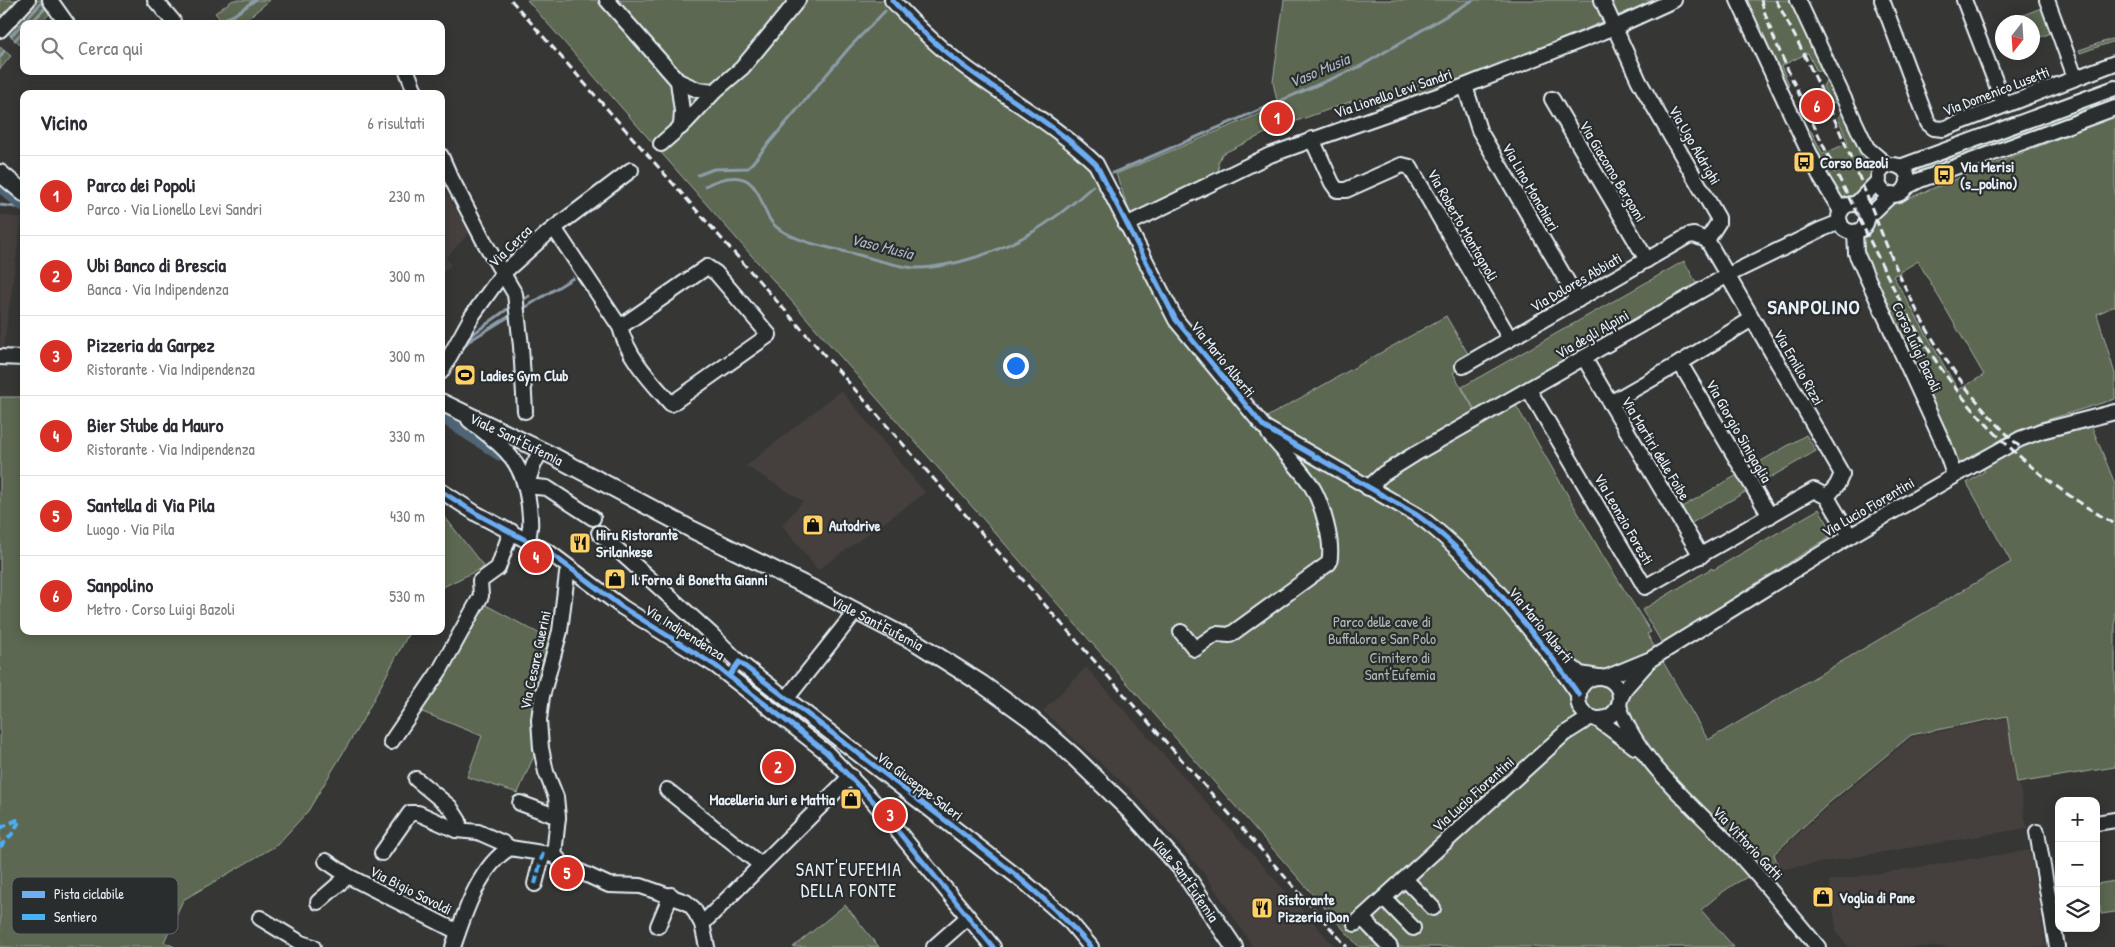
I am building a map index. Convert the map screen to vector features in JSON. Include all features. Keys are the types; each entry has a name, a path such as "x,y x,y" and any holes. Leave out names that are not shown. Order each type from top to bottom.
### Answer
{"main road":[{"path":"0,173 20,190"},
{"name":"Viale Sant'Eufemia","path":"445,404 541,450 691,529 856,611 917,643 982,684 1032,720 1129,810 1180,867 1234,947"}],"street":[{"path":"0,30 28,0"},
{"path":"50,0 64,20"},
{"path":"155,0 172,20"},
{"path":"607,0 678,80 698,90 715,91"},
{"path":"661,144 682,126 715,91 742,68 798,0"},
{"name":"Via Mario Alberti","path":"892,0 913,23 967,69 1039,117 1082,150 1096,164 1176,320 1311,486 1326,522 1331,555 1329,563 1230,635 1216,634 1195,650 1181,632"},
{"path":"1602,0 1615,27"},
{"name":"Via Lionello Levi Sandri","path":"1126,225 1270,155 1465,86 1615,27 1674,0"},
{"path":"1738,0 1840,216 1843,228 1855,232 1861,230 1866,224 1868,217 1892,194 1902,192 1906,187 1907,174 1867,148 1798,0"},
{"name":"Via Domenico Lusetti","path":"1882,0 1928,123 1934,128 1943,130 2004,104 2115,63"},
{"path":"1964,0 2004,104"},
{"path":"2047,0 2075,78"},
{"name":"Via Ugo Aldrighi","path":"1615,27 1640,81 1718,218 1718,223 1707,240"},
{"path":"409,75 414,90"},
{"path":"678,80 682,126"},
{"name":"Via Lino Monchieri","path":"1465,86 1480,130 1578,300"},
{"path":"1856,204 1878,180 1881,171 2115,88"},
{"name":"Via Giacomo Bergomi","path":"1552,99 1647,260"},
{"path":"1906,187 1920,180 2115,108"},
{"name":"Via Roberto Montagnoli","path":"1312,139 1337,190 1346,190 1402,165 1410,167 1510,339"},
{"path":"445,165 502,274 515,294 525,411"},
{"name":"Via Cerca","path":"445,365 472,316 502,274 554,228 631,170"},
{"path":"1878,180 1882,188 1892,194"},
{"path":"1840,216 1847,205 1856,204 1862,206 1868,217"},
{"name":"Via degli Alpini","path":"1368,488 1383,474 1414,454 1728,276 1820,230 1840,216"},
{"path":"554,228 620,327 623,338 640,369 671,404 769,335 716,273 707,268 620,327"},
{"name":"Corso Luigi Bazoli","path":"1855,232 1856,253 1944,445 1954,475"},
{"name":"Via Dolores Abbiati","path":"1463,366 1688,236 1707,240"},
{"path":"1707,240 1728,276"},
{"name":"Via Emilio Rizzi","path":"1728,276 1842,474 1837,485 1827,497"},
{"path":"1610,403 1752,319"},
{"path":"0,357 20,358"},
{"name":"Via Martiri delle Foibe","path":"1584,358 1701,556"},
{"name":"Via Giorgio Sinigaglia","path":"1680,363 1770,516"},
{"name":"Via Leonzio Foresti","path":"1529,390 1645,588 1814,490 1827,497"},
{"path":"458,411 498,443 517,463 526,486 531,522 527,540"},
{"name":"Via Lucio Fiorentini","path":"1602,678 1651,659 1850,536 2020,439 2041,431 2115,412"},
{"name":"Via Mario Alberti","path":"1264,427 1416,515 1440,531 1463,554 1541,642 1579,698"},
{"path":"526,486 541,450"},
{"path":"526,486 547,488 593,518"},
{"name":"Via Indipendenza","path":"445,494 477,514 550,553 622,608 730,676 826,752 851,776 993,947"},
{"path":"1827,497 1850,536"},
{"path":"391,742 440,670 481,596 480,581 498,568 511,531"},
{"name":"Via Giuseppe Saleri","path":"598,533 712,635 739,662 1028,885 1070,922 1091,947"},
{"name":"Via Cesare Guerini","path":"535,884 549,854 558,817 556,797 546,772 541,748 539,720 542,696 560,631 567,574 570,568"},
{"path":"787,698 856,611"},
{"name":"Via Mario Alberti","path":"1541,642 1580,674 1602,678"},
{"name":"Via Lucio Fiorentini","path":"1619,703 1626,687 1651,659"},
{"path":"730,676 739,662"},
{"path":"1602,678 1616,686 1619,703 1610,716 1594,718 1581,708 1579,698 1585,683 1602,678"},
{"name":"Via Lucio Fiorentini","path":"1564,734 1579,698"},
{"name":"Via Vittorio Gatti","path":"1619,703 1626,726 1652,763 1680,795 1734,850 1818,947"},
{"name":"Via Lucio Fiorentini","path":"1390,947 1358,921 1564,734 1594,718"},
{"name":"Via Vittorio Gatti","path":"1594,718 1618,733 1652,763"},
{"path":"826,752 836,738"},
{"path":"702,924 851,776"},
{"path":"416,779 450,807 458,821 456,830"},
{"path":"667,790 761,865"},
{"path":"520,802 558,817"},
{"path":"382,853 410,813 418,813 456,830 478,832 504,843 510,848 549,854 563,864 609,886 641,886 671,895 686,902 693,908 702,924 707,947"},
{"path":"2100,822 2115,820"},
{"path":"2037,832 2057,947"},
{"path":"453,947 483,874 493,862 510,848"},
{"name":"Via Bigio Savoldi","path":"326,861 348,876 458,932"},
{"name":"Via Bigio Savoldi","path":"318,902 348,876"},
{"path":"1405,879 1433,908"},
{"path":"658,926 671,895"},
{"path":"1384,898 1413,928"},
{"path":"934,947 968,917"},
{"path":"260,918 301,943 313,947"}],"shaded area":[{"path":"445,189 469,233 446,258 451,265 445,270"},
{"path":"0,215 20,218 20,232 3,350 0,350"},
{"path":"841,390 925,493 818,570 782,525 803,501 746,466"},
{"path":"1086,667 1335,947 1253,947 1206,876 1131,790 1043,711"},
{"path":"2008,718 2027,828 1783,869 1776,855 1829,806 1912,737"},
{"path":"2030,850 2046,947 1849,947 1837,934 1829,881"}],"green space":[{"path":"0,0 19,0 0,21"},
{"path":"36,0 44,0 53,10 44,20 20,20 20,44 8,31"},
{"path":"233,0 270,0 246,20 221,20 215,13"},
{"name":"Parco delle cave di Buffalora e San Polo","path":"527,0 890,0 1094,165 1171,323 1256,423 1446,316 1471,359 1453,373 1481,422 1514,402 1603,556 1651,632 1647,634 1708,740 2011,562 1967,483 1985,471 1976,466 1954,474 1857,252 1869,228 1886,207 2115,116 2115,306 2097,314 2115,374 2115,399 2037,423 2044,439 2092,427 2115,484 2115,767 2017,783 2007,716 1911,735 1830,802 1774,854 1779,868 1757,873 1737,883 1701,910 1734,947 1359,947","holes":["1918,261 1984,375 1958,390 1893,276"]},
{"path":"1284,0 1654,0 1519,56 1381,107 1374,99 1361,98 1274,129 1222,154 1218,163 1219,173 1131,216 1116,174 1278,106 1273,82"},
{"path":"1743,0 1791,0 1824,72 1816,70 1808,53 1781,66 1789,84 1785,92"},
{"path":"2041,8 2051,33 2040,37 2040,15 2023,15"},
{"path":"2115,38 2115,41 2080,53 2079,50"},
{"path":"0,47 11,56 0,69"},
{"path":"1827,79 1838,103 1830,102 1823,86"},
{"path":"2115,79 2115,85 1925,154 1923,150"},
{"path":"2115,92 2115,103 1914,178 1909,167"},
{"path":"1842,111 1858,145 1880,164 1860,192 1848,199 1840,200 1802,130 1811,131 1823,154 1848,143 1838,118"},
{"path":"1684,261 1698,286 1476,412 1462,387"},
{"path":"0,397 20,397 20,635 408,635 362,721 308,811 277,845 183,900 178,911 178,877 12,877 12,934 168,934 164,942 175,947 0,947"},
{"path":"1806,435 1816,451 1690,524 1682,507"},
{"path":"1819,509 1834,534 1662,643 1642,610 1712,568 1713,570"},
{"path":"445,517 484,567 445,586"},
{"path":"482,603 555,642 536,751 518,793 467,777 482,736 420,711 439,682"},
{"path":"2115,881 2115,912 2101,914 2100,883"},
{"path":"845,905 879,947 793,947"}],"waterway":[{"path":"26,20 44,0"},
{"path":"221,20 234,15 255,0"},
{"name":"Vaso Musia","path":"1113,173 1361,66 1473,0"},
{"path":"34,20 48,5"},
{"name":"Vaso Musia","path":"698,175 714,169 748,168 849,48 885,11"},
{"path":"11,36 20,26"},
{"path":"15,40 20,34"},
{"path":"0,57 4,51"},
{"name":"Vaso Musia","path":"705,186 727,178 744,179 758,192 769,219 787,234 823,246 898,266 914,268 959,262 997,250 1047,223 1093,186"},
{"path":"0,187 20,204"},
{"path":"0,205 20,208"},
{"name":"Vaso Musia","path":"521,310 573,278"},
{"name":"Vaso Musia","path":"519,302 529,296"},
{"name":"Vaso Musia","path":"454,362 473,334 513,305"},
{"name":"Vaso Musia","path":"469,341 513,314"},
{"path":"445,420 499,455"}],"railway":[{"path":"511,0 1347,947"},
{"path":"1761,0 1778,48 1837,175 1903,306 1943,372 1963,398 2008,446 2059,488 2115,524"},
{"path":"1776,0 1825,98 1895,266 1923,321 1946,360 1960,379 1988,414 2020,447"}],"marked path":[{"path":"0,828 20,820 12,834 0,847"},
{"path":"535,884 543,853"}],"cycle path":[{"path":"892,0 948,54 1050,126 1096,164 1176,320 1264,427 1417,515 1437,531 1464,556 1502,597 1547,651 1579,695"},
{"path":"445,494 477,514 550,553 622,607 716,666 826,752 873,801 993,947"},
{"path":"729,676 739,662 1015,875 1055,909 1091,947"}],"place":[{"name":"Sanpolino","path":"1817,106"},
{"name":"Parco dei Popoli","path":"1277,118"},
{"name":"Corso Bazoli","path":"1804,162"},
{"name":"Via Merisi (s_polino)","path":"1944,175"},
{"name":"Ladies Gym Club","path":"465,375"},
{"name":"Autodrive","path":"813,525"},
{"name":"Hiru Ristorante Srilankese","path":"580,543"},
{"name":"Bier Stube da Mauro","path":"536,557"},
{"name":"Il Forno di Bonetta Gianni","path":"615,579"},
{"name":"Ubi Banco di Brescia","path":"778,767"},
{"name":"Macelleria Juri e Mattia","path":"851,799"},
{"name":"Pizzeria da Garpez","path":"890,815"},
{"name":"Santella di Via Pila","path":"567,873"},
{"name":"Voglia di Pane","path":"1823,897"},
{"name":"Ristorante Pizzeria iDon","path":"1262,908"}],"district":[{"name":"SANPOLINO","path":"1814,306"},
{"name":"SANT'EUFEMIA DELLA FONTE","path":"849,880"}],"park label":[{"name":"Cimitero di Sant'Eufemia","path":"1400,666"}]}
